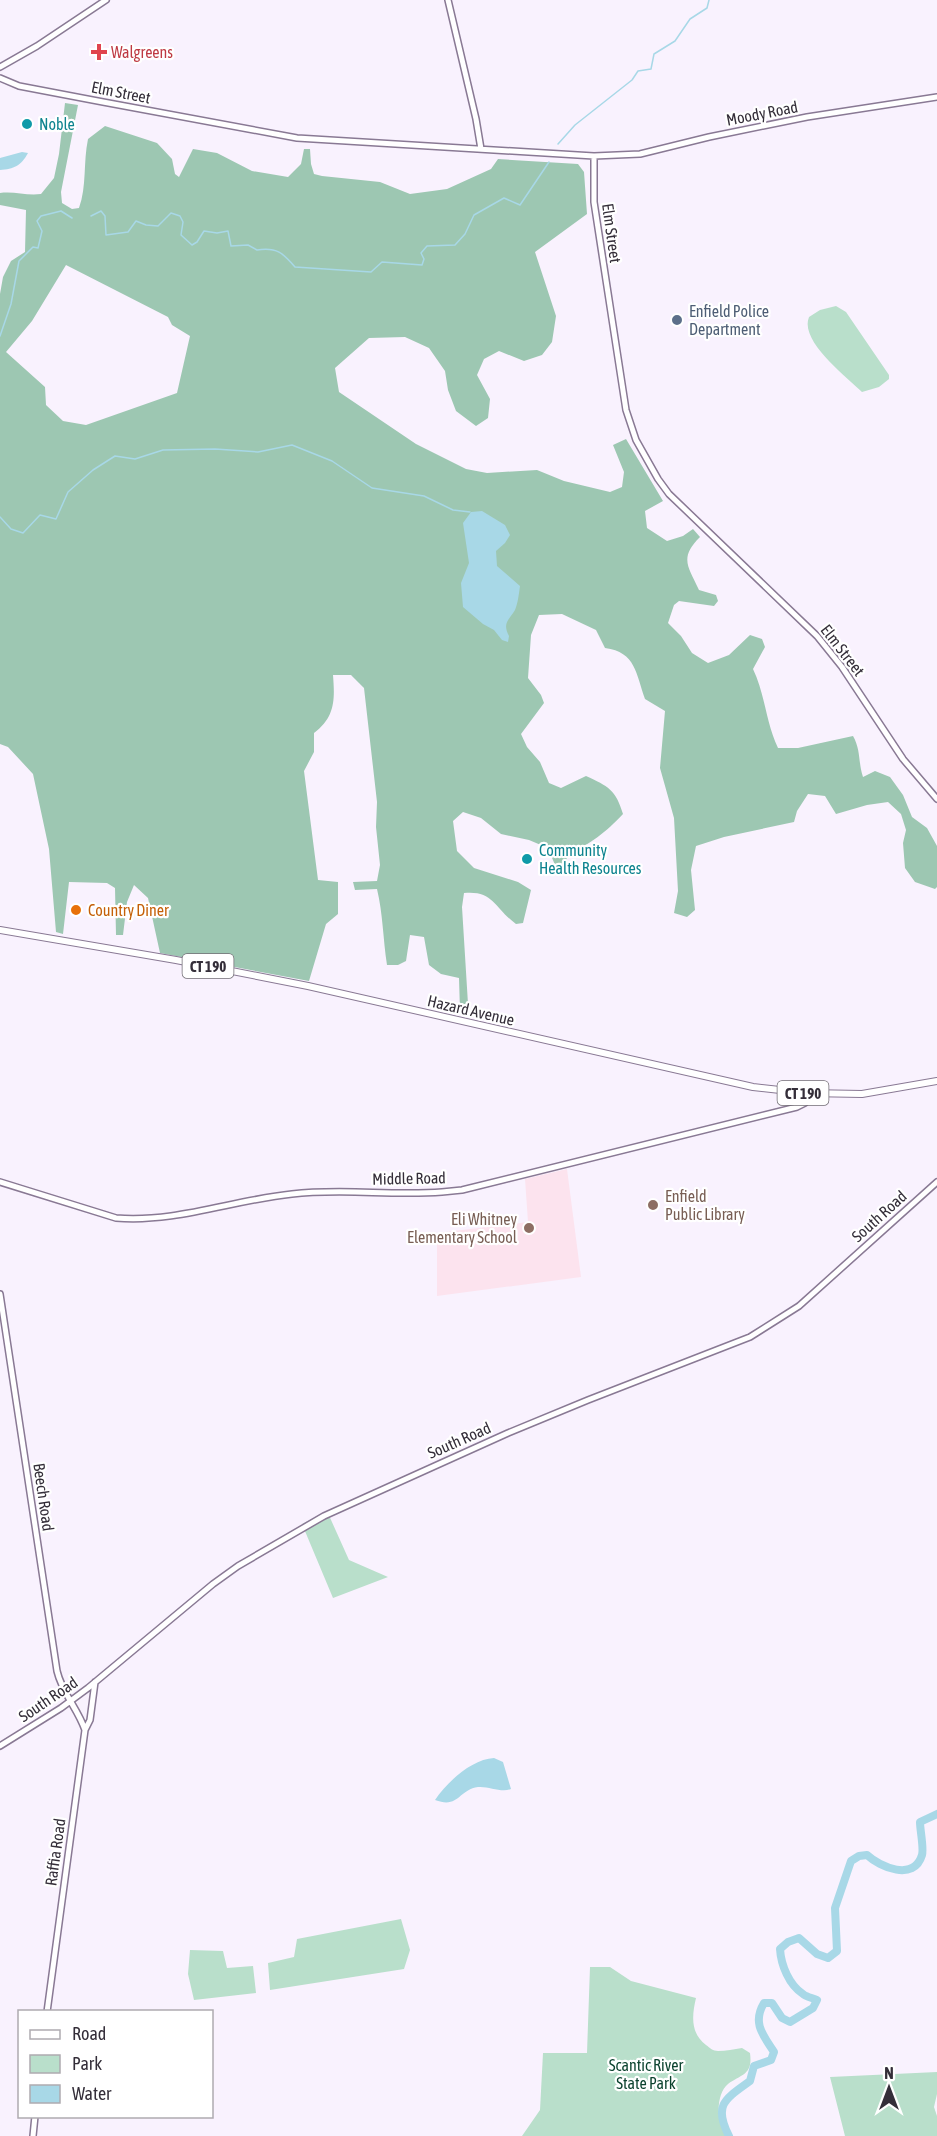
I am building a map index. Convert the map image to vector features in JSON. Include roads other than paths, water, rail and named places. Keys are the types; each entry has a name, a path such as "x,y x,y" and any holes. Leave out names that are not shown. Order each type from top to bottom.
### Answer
{"main road":[{"name":"Hazard Avenue","path":"0,930 248,974 753,1087 807,1093 862,1094 937,1081"}],"street":[{"path":"0,67 38,46 106,0"},
{"path":"448,0 481,149"},
{"name":"Elm Street","path":"0,78 20,86 286,136 349,142 594,156 594,202 626,410 636,440 649,465 669,494 817,636 842,667 903,759 937,799"},
{"name":"Moody Road","path":"594,156 640,154 807,117 937,97"},
{"name":"Middle Road","path":"0,1182 116,1218 135,1220 179,1216 294,1193 442,1192 477,1186 797,1107 805,1103 807,1093"},
{"name":"South Road","path":"0,1746 96,1682 213,1584 238,1566 324,1516 528,1424 750,1338 799,1306 937,1182"},
{"name":"Beech Road","path":"0,1294 57,1671 70,1701"},
{"name":"Raffia Road","path":"47,2010 86,1730 90,1720 96,1682"},
{"path":"70,1701 86,1730"},
{"path":"33,2136 35,2118"}],"water":[{"path":"22,152 28,153 20,164 13,168 0,170 0,158"},
{"path":"482,511 505,525 510,535 496,551 497,566 520,586 515,610 506,625 508,642 502,640 494,630 463,607 461,583 469,563 463,523 471,512"},
{"path":"494,1758 503,1762 511,1789 478,1787 454,1801 435,1800 446,1786 469,1767 477,1762"}],"waterway":[{"path":"558,144 575,125 632,80 638,71 651,69 654,54 675,41 690,19 707,8 709,0"},
{"path":"91,216 101,211 105,216 106,235 128,232 136,221 158,226 171,213 180,216 183,222 181,235 192,245 197,242 204,231 217,233 228,231 231,246 248,245 257,250 275,250 295,267 371,272 382,262 422,265 424,259 421,253 427,246 455,245 465,234 474,215 504,198 520,205 549,162"},
{"path":"0,336 11,304 19,261 33,247 38,248 42,231 37,221 41,216 61,211 72,218"},
{"path":"0,517 11,529 23,533 40,515 56,519 68,492 93,470 115,456 135,459 163,450 215,449 258,452 292,445 332,461 372,488 424,496 453,510 470,512"},
{"path":"729,2136 722,2117 724,2104 728,2098 750,2081 754,2066 771,2060 774,2052 760,2029 759,2017 764,2003 772,2003 782,2018 790,2022 813,2008 817,2000 804,1995 790,1980 782,1962 780,1949 788,1942 799,1938 817,1954 828,1958 837,1951 835,1908 851,1861 859,1856 867,1855 880,1864 896,1870 912,1868 922,1855 920,1822 937,1814"}],"place":[{"name":"Walgreens","path":"99,52"},
{"name":"Noble","path":"27,124"},
{"name":"Enfield Police Department","path":"677,320"},
{"name":"Community Health Resources","path":"527,859"},
{"name":"Country Diner","path":"76,910"},
{"name":"Enfield Public Library","path":"653,1205"},
{"name":"Eli Whitney Elementary School","path":"529,1228"}],"park label":[{"name":"Scantic River State Park","path":"646,2074"}]}
